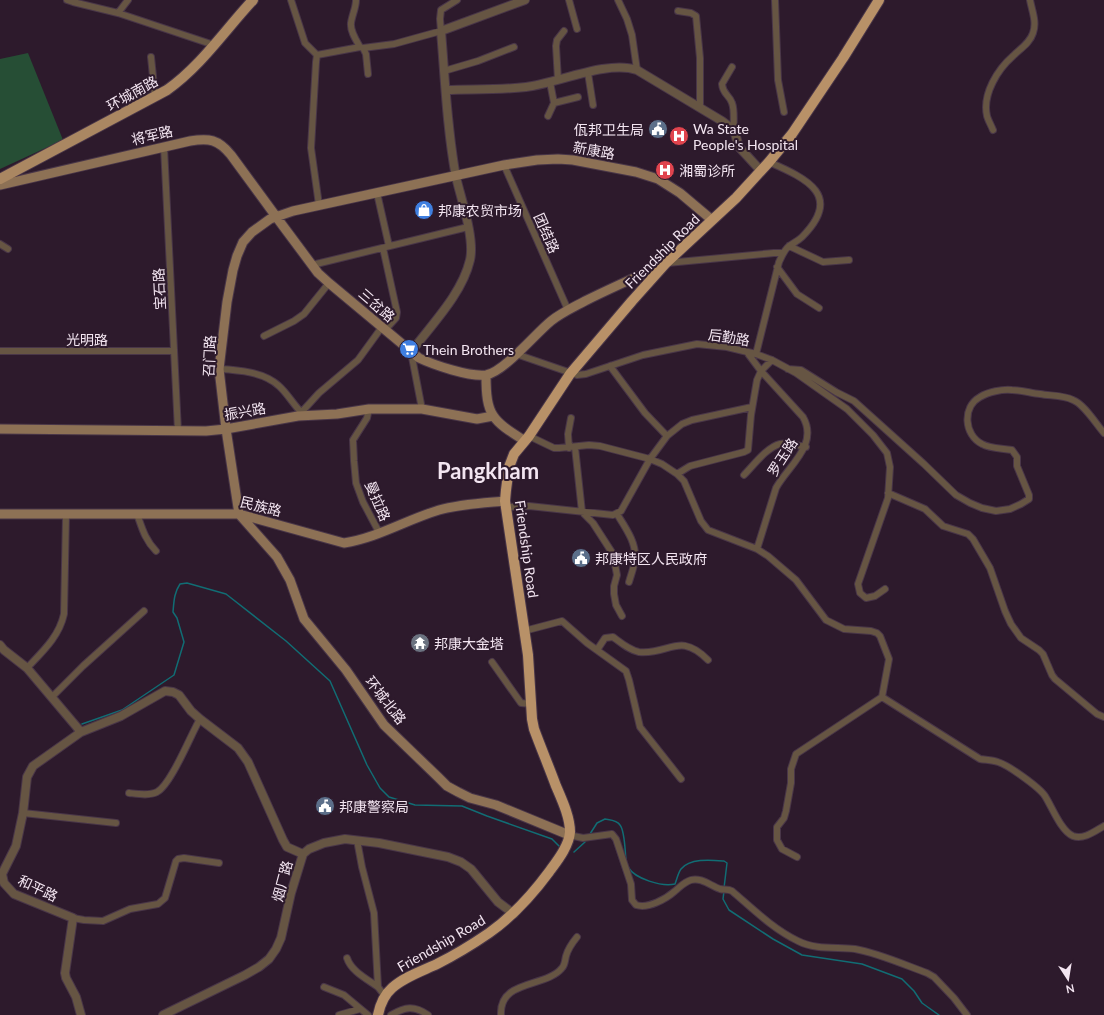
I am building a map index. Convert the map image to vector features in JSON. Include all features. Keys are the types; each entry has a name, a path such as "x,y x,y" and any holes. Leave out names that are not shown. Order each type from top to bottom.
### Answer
{"highway":[{"name":"Friendship Road","path":"378,1015 385,996 392,988 402,981 474,943 514,914 540,885 557,862 565,848 569,836 569,826 562,800 534,729 528,655 506,504 509,467 514,454 527,439 570,374 632,301 666,263 736,198 792,134 843,58 879,0"}],"main road":[{"name":"环城南路","path":"0,179 167,90 192,69 253,0"},
{"name":"将军路","path":"0,185 164,147 199,140 216,141 221,144 231,155 276,216"},
{"name":"新康路","path":"276,216 318,205 504,165 537,160 573,160 636,172 658,179 680,193 712,220"},
{"path":"26,166 27,174 32,178"},
{"name":"三岔路","path":"276,216 312,265 329,283 411,352 428,362 458,371 486,375"},
{"name":"召门路","path":"239,514 226,429 220,369 227,302 237,256 243,242 252,232 276,216"},
{"path":"527,439 504,427 493,416 486,395 486,375 507,363 551,321 568,310 609,289 666,263"},
{"name":"振兴路","path":"0,429 206,431 226,429 300,414 337,414 369,409 422,409 477,420 493,416"},
{"name":"民族路","path":"0,514 239,514 344,543 361,540 380,534 416,518 456,506 506,504"},
{"name":"环城北路","path":"239,514 277,557 290,580 304,619 346,670 384,725 447,786 470,798 496,805 569,836"}],"street":[{"path":"67,0 118,13 214,44"},
{"path":"118,13 128,0"},
{"path":"291,0 306,43 317,55"},
{"path":"356,0 356,8 351,24 354,37 366,54 368,74"},
{"path":"422,409 411,352 455,295 470,258 468,227 456,176 444,71 440,14 441,10 457,0"},
{"path":"317,55 362,47 394,44 441,31 525,0"},
{"path":"568,0 577,29"},
{"path":"618,0 628,19 637,70"},
{"path":"775,0 778,80 784,112"},
{"path":"993,130 987,115 987,100 996,77 1002,67 1029,42 1033,34 1035,25 1030,0"},
{"path":"678,11 691,13 696,16 700,58 700,108"},
{"path":"548,116 554,103 557,40 564,30"},
{"path":"444,71 478,61 514,47"},
{"path":"317,55 311,148 318,205"},
{"path":"151,57 155,96"},
{"path":"446,90 516,88 622,67 637,70 734,130"},
{"path":"732,67 722,84 722,90 729,97 732,104 734,130 738,147 761,171"},
{"path":"588,73 593,105"},
{"path":"554,103 578,97"},
{"name":"宝石路","path":"164,147 178,430"},
{"name":"后勤路","path":"516,354 570,374 581,375 642,355 697,344 727,347 756,354 777,267 783,253 789,246 801,238 819,216 820,208 820,195 816,190 802,178 769,162"},
{"name":"团结路","path":"504,165 568,310"},
{"path":"220,369 241,370 265,377 277,384 300,414 319,392 358,360 384,329 396,318 397,312 377,193"},
{"path":"312,265 468,227"},
{"path":"0,244 8,249"},
{"path":"789,246 823,262 849,260"},
{"path":"666,263 783,253"},
{"path":"777,267 797,294 819,308"},
{"path":"264,336 294,321 304,314 329,283"},
{"name":"光明路","path":"0,352 174,351"},
{"name":"罗玉路","path":"746,351 761,371 804,417 808,430 806,447 776,488 757,549"},
{"path":"756,354 772,360 796,373 847,409 883,447 889,460 888,493 885,508 858,584 860,593 866,598 875,596 885,589"},
{"path":"676,474 690,466 746,452 748,450 752,407 757,380 761,371 772,360"},
{"path":"610,366 644,413 667,436"},
{"path":"788,369 801,370 836,392 854,401 956,494 982,508 996,511 1010,509 1021,504 1029,499 1029,495 1017,466 1017,457 1012,450 991,448 983,445 974,439 970,433 967,418 968,409 979,397 988,393 1012,390 1073,400 1086,412 1104,433"},
{"path":"506,504 613,515 616,514 621,511 650,459 667,436 682,424 692,420 752,407"},
{"name":"曼拉路","path":"369,409 367,418 353,440 354,461 356,483 363,502 380,534"},
{"path":"571,418 568,434 572,448 582,512 593,523 614,554 617,575 614,586 614,594 616,605 622,616"},
{"path":"527,439 554,448 600,446 650,459 662,464 684,482 701,521 708,530 757,549 768,556 796,580 826,620 844,630 871,631 880,636 889,659 882,697 796,754 791,769 791,783 786,811 784,818 778,827 777,840 782,849 797,857"},
{"path":"744,475 771,448 780,444 806,447"},
{"path":"888,493 925,510 943,526 968,534 973,539 990,568 1005,611 1017,633 1021,638 1043,654 1052,675 1058,682 1097,714 1104,717"},
{"path":"26,668 56,636 62,624 64,614 66,514"},
{"path":"137,514 144,536 156,551"},
{"path":"616,514 626,528 633,543 635,560 629,582"},
{"path":"52,697 83,666 144,611"},
{"path":"524,631 562,621 597,650 626,671 640,727 682,779"},
{"path":"597,650 605,638 610,636 632,650 639,652 684,644 700,652 708,660"},
{"path":"0,645 26,668 81,732"},
{"path":"492,662 521,703 531,704"},
{"name":"和平路","path":"73,918 14,894 2,880 2,865 16,846 23,813 27,777 34,766 81,732 121,716 165,691 173,692 179,696 200,719 238,748 248,762 282,840 287,847 302,854"},
{"path":"882,697 980,759 998,762 1034,784 1044,796 1066,830 1073,836 1083,837 1104,826"},
{"path":"129,793 155,793 163,787 179,762 200,719"},
{"path":"23,813 116,823"},
{"path":"569,836 583,838 612,834 616,839 631,884 632,900 636,905 644,906 662,900 675,892 683,884 692,880 702,881 732,891 771,924 798,941 820,947 854,949 927,973 934,977 954,998 967,1015"},
{"name":"烟厂路","path":"164,1015 245,975 269,959 281,938 291,893 302,854 317,845 345,839 357,840 387,844 448,857 461,862 472,869 498,902 514,914"},
{"path":"357,840 362,867 374,913 378,987"},
{"path":"81,1015 76,997 65,973 73,918 103,921 130,909 161,902 165,898 176,861 178,859 184,858 219,863"},
{"path":"500,1015 503,1001 517,988 543,980 563,968 570,948 577,937"},
{"path":"347,958 349,964 378,987 385,996"},
{"path":"324,987 344,995 368,1015"},
{"path":"391,1015 399,1010 413,1008 428,1015"},
{"path":"339,1015 360,1009"}],"green space":[{"path":"28,53 63,140 0,169 0,59"}],"waterway":[{"path":"82,724 122,710 174,675 184,642 177,618 173,612 174,601 180,584 187,583 226,594 286,641 330,681 367,765 380,788 389,797 415,805 462,806 552,839 559,846"},
{"path":"590,834 597,823 605,819 617,822 622,828 623,832 626,860"},
{"path":"574,852 585,842"},
{"path":"628,867 636,875 649,881 670,885 675,884 678,874 685,865 701,860 724,861 727,863 724,888"},
{"path":"724,891 723,899 729,910 773,939 802,955 862,964 902,979 914,991 922,1003 939,1015"}],"place":[{"name":"佤邦卫生局","path":"658,129"},
{"name":"Wa State People's Hospital","path":"679,136"},
{"name":"湘蜀诊所","path":"665,170"},
{"name":"邦康农贸市场","path":"424,210"},
{"name":"Thein Brothers","path":"409,349"},
{"name":"邦康特区人民政府","path":"581,558"},
{"name":"邦康大金塔","path":"420,643"},
{"name":"邦康警察局","path":"325,806"}],"district":[{"name":"Pangkham","path":"488,470"}]}
